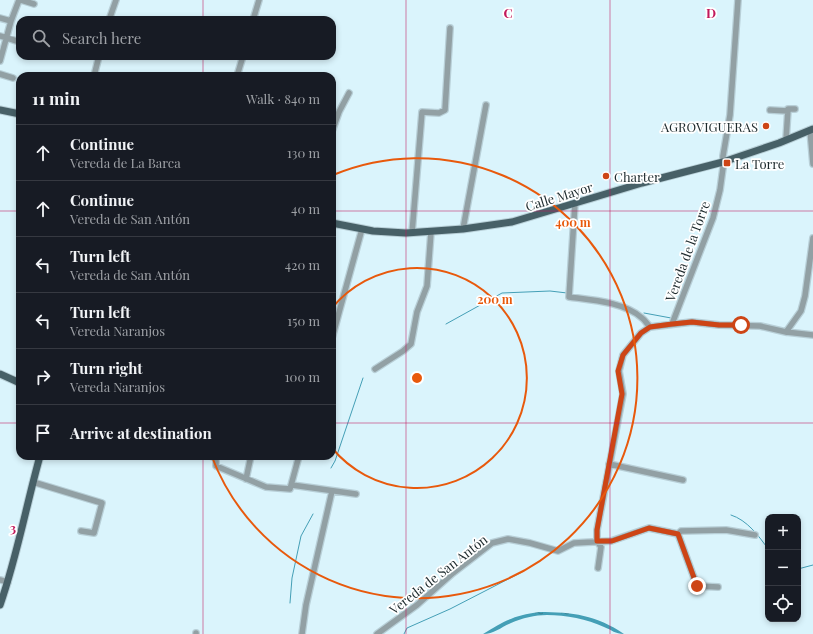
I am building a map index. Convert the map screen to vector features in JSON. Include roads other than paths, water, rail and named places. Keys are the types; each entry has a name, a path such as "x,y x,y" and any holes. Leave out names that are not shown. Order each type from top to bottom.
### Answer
{"main road":[{"path":"0,110 16,113"},
{"name":"Calle Mayor","path":"336,224 385,232 412,233 463,229 517,221 642,183 723,162 786,140 812,129"},
{"path":"0,374 16,381"},
{"path":"0,605 8,582 39,460"}],"street":[{"path":"0,61 11,21 20,0 34,4"},
{"path":"110,16 116,0"},
{"path":"254,16 259,0"},
{"name":"Vereda de la Torre","path":"672,324 713,218 720,190 730,115 738,0"},
{"path":"0,18 11,21"},
{"path":"412,233 422,112 439,113 445,110 450,28"},
{"path":"0,36 16,41"},
{"path":"95,72 98,60"},
{"path":"238,72 242,60"},
{"path":"0,74 13,78"},
{"path":"336,121 349,93"},
{"path":"463,229 486,105"},
{"path":"786,140 788,109 795,109"},
{"path":"770,110 788,112"},
{"path":"812,129 813,164"},
{"path":"575,203 569,297 604,301 624,307 641,317 650,327"},
{"path":"336,323 362,229"},
{"path":"375,369 411,344 417,312 427,286 431,232"},
{"path":"786,332 801,311 805,296 813,238"},
{"path":"598,568 601,547 597,541 597,530 622,394 618,371 623,355 641,333 650,327 692,322 719,325 760,326 786,332 813,335"},
{"path":"215,460 216,466 246,479 266,487 290,490 299,460"},
{"path":"246,479 250,460"},
{"path":"609,464 683,480"},
{"path":"33,482 102,503 94,533 81,531"},
{"path":"292,485 356,494"},
{"path":"302,634 314,565 332,490"},
{"name":"Vereda de San Antón","path":"377,634 417,605 453,573 492,543 508,539 530,543 558,551 574,543 612,541 649,528 678,534"},
{"path":"718,588 697,586 678,534 681,530 707,529 726,530 755,536"},
{"path":"0,580 8,582"}],"water":[{"path":"539,612 584,616 604,623 624,634 616,633 584,620 547,615 524,618 494,632 483,634 510,619"}],"waterway":[{"path":"446,324 502,293 550,291 567,293"},
{"path":"644,313 671,318"},
{"path":"336,458 363,378"},
{"path":"331,468 335,460"},
{"path":"290,603 292,578 301,536 313,514"},
{"path":"731,515 737,517 747,525 757,534 765,545"},
{"path":"801,568 813,565"},
{"path":"404,634 407,628 450,609 522,572"}],"place":[{"name":"AGROVIGUERAS","path":"766,126"},
{"name":"La Torre","path":"727,163"},
{"name":"Charter","path":"606,176"}]}
